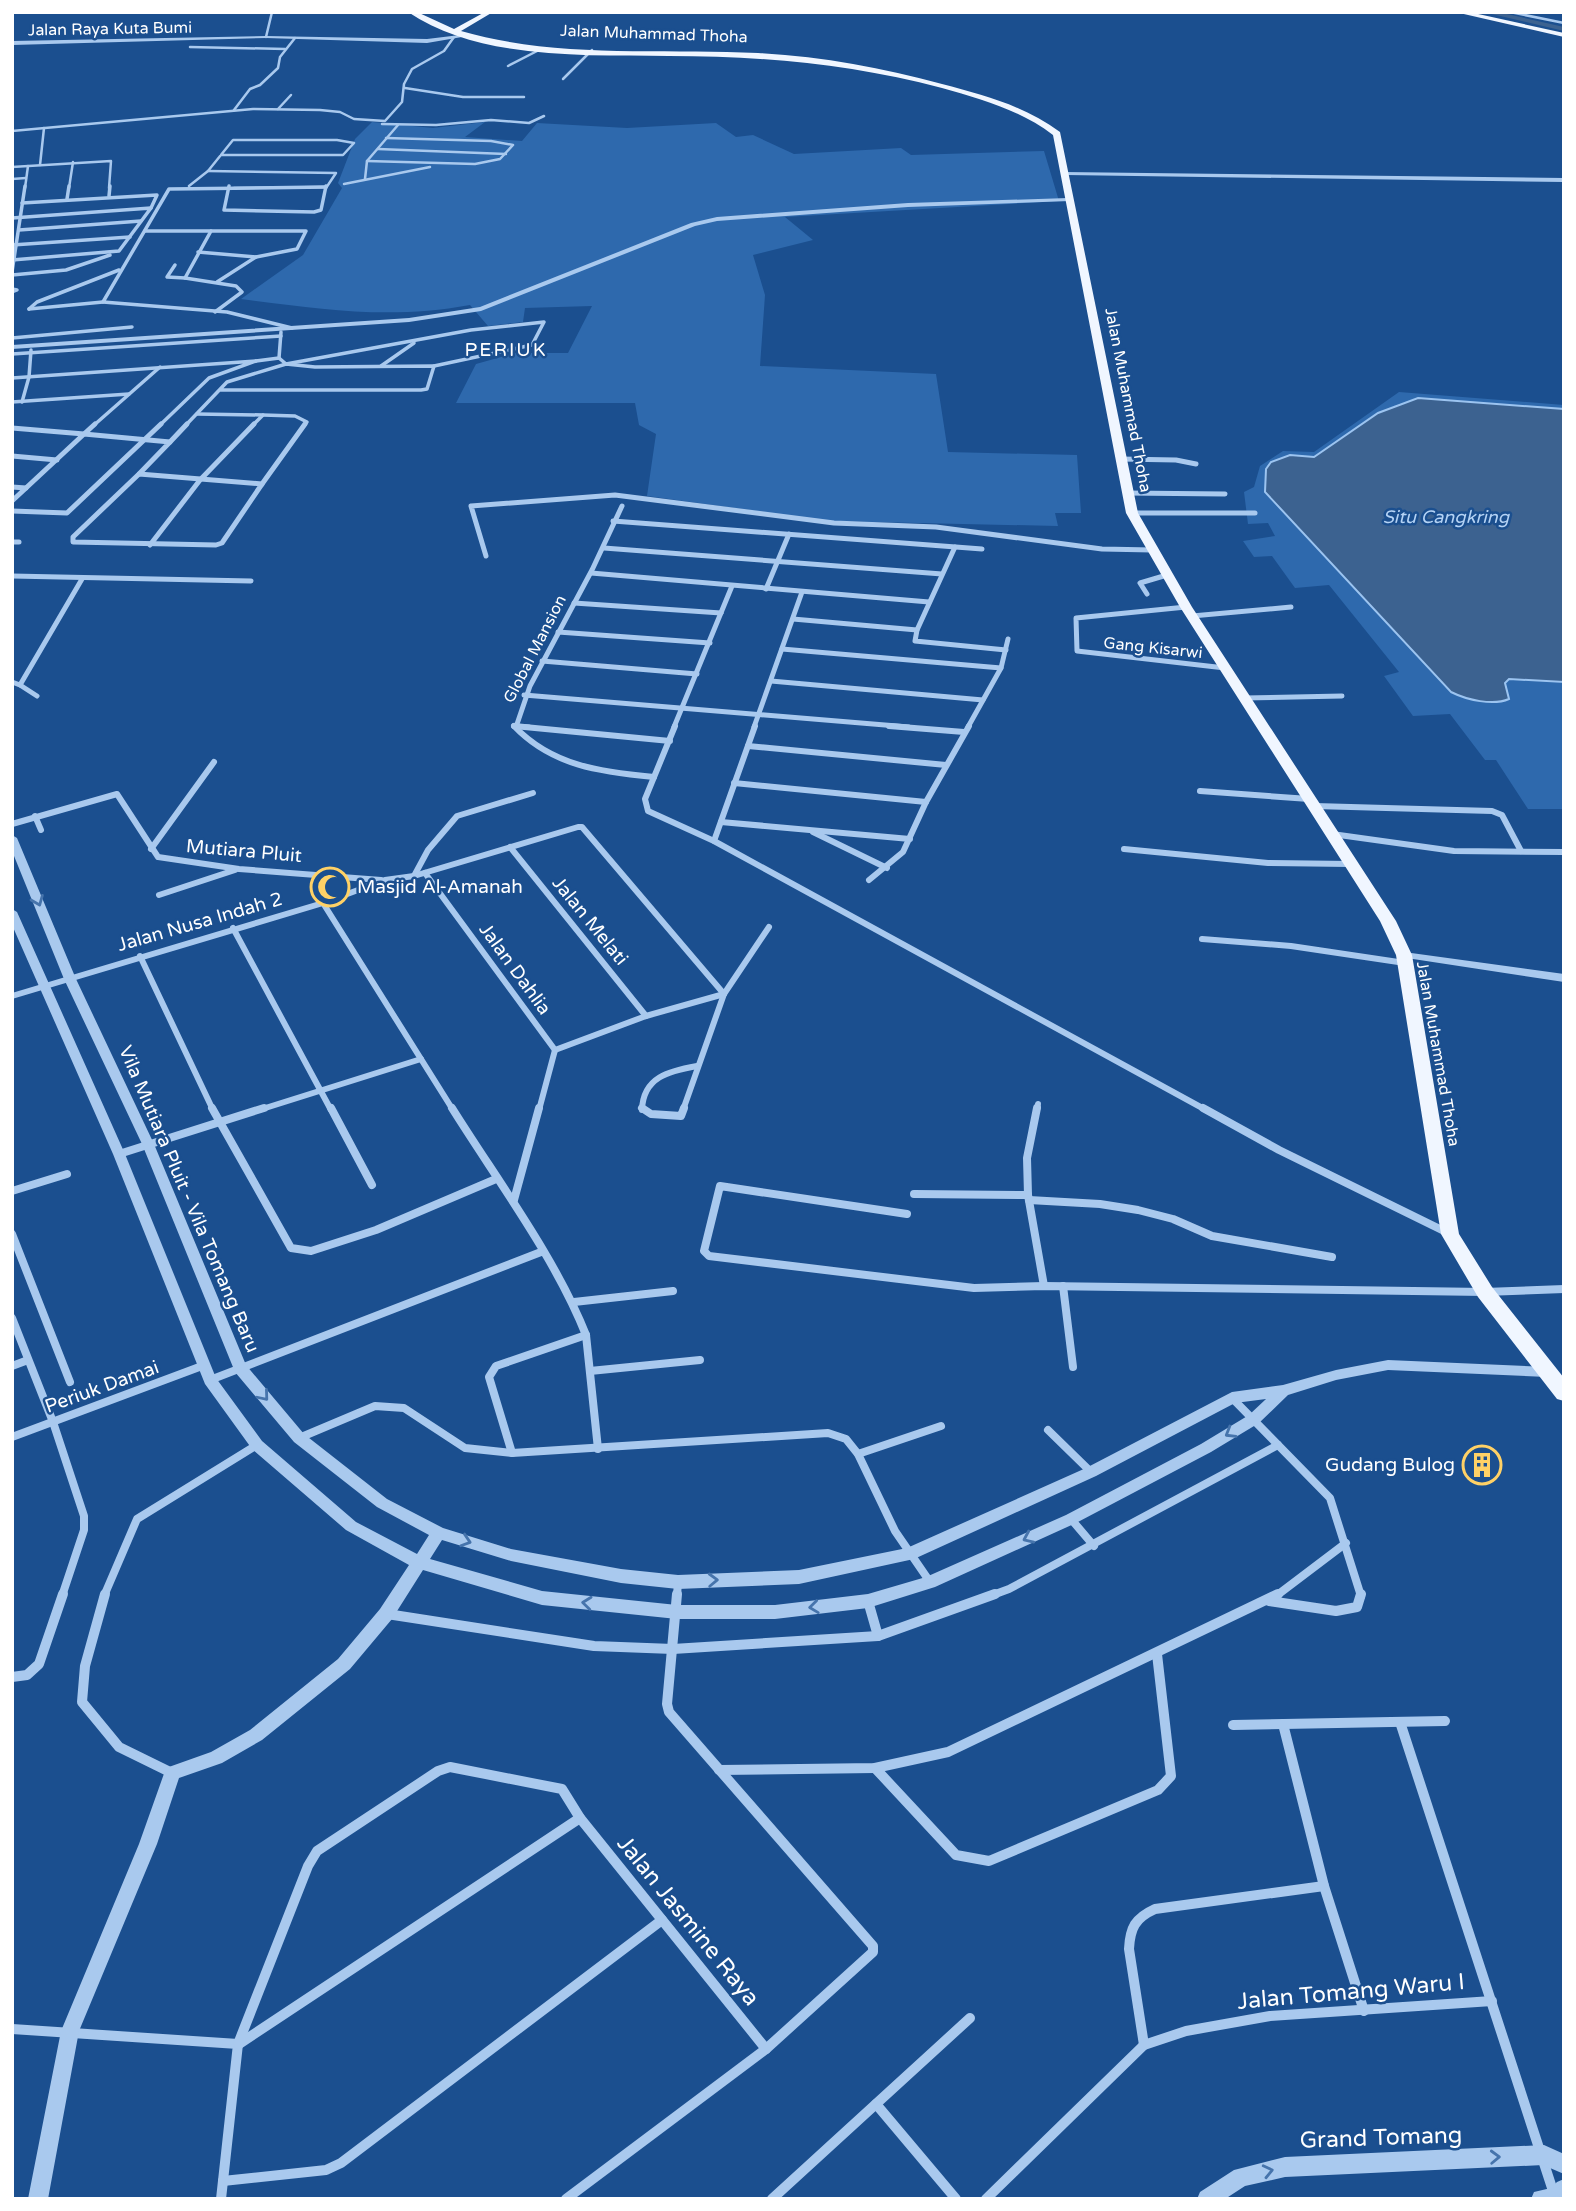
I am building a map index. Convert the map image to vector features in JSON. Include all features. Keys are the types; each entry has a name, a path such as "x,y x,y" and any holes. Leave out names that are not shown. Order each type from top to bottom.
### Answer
{"main road":[{"name":"Jalan Muhammad Thoha","path":"411,12 454,34 544,48 783,56 928,82 1013,108 1043,122 1060,141 1069,200 1087,278 1093,324 1104,366 1126,493 1132,513 1189,611 1388,921 1404,959 1450,1234 1485,1292 1564,1393"},
{"path":"454,34 481,12"},
{"path":"454,34 490,12"},
{"path":"1458,12 1564,35"}],"street":[{"path":"266,37 272,12"},
{"path":"1510,12 1564,23"},
{"path":"383,123 402,102 404,84 412,69 444,51 454,34"},
{"name":"Jalan Raya Kuta Bumi","path":"12,43 266,37 427,41 454,34"},
{"path":"234,110 250,89 260,85 278,68 285,50 295,38"},
{"path":"190,47 285,50"},
{"path":"508,66 544,48"},
{"path":"563,79 592,50"},
{"path":"405,88 463,97 524,97"},
{"path":"278,109 291,95"},
{"path":"12,131 234,110 320,110 340,112 354,119 398,125 491,120 529,123 544,116"},
{"path":"383,123 388,137"},
{"path":"365,179 367,162 398,125"},
{"path":"40,165 44,128"},
{"path":"367,162 444,164 493,161 506,154 512,142 388,137"},
{"path":"187,187 208,171 221,155 234,140 337,140 354,143 343,155 221,155"},
{"path":"378,149 506,154"},
{"path":"12,167 111,161 110,196"},
{"path":"67,199 73,162"},
{"path":"344,184 444,164"},
{"path":"12,206 22,204 67,199 157,195 121,250 66,270 12,274 15,245 22,218 22,204 28,166"},
{"path":"208,171 336,173 326,187 321,211 224,210 229,186"},
{"path":"1066,173 1564,180"},
{"path":"12,179 26,178"},
{"path":"103,302 119,270 169,189 229,186 326,187"},
{"path":"12,192 24,191"},
{"path":"12,347 31,350 281,332 292,328 409,320 481,309 692,225 717,219 908,205 1069,200"},
{"path":"12,218 151,208"},
{"path":"19,230 141,221"},
{"path":"145,231 305,230 297,249 256,257 198,252"},
{"path":"185,278 212,231"},
{"path":"15,245 130,237"},
{"path":"14,260 114,252"},
{"path":"216,283 256,257"},
{"path":"175,265 167,277 236,286 242,292 215,312"},
{"path":"119,270 28,308 103,302 140,303 273,321 292,328"},
{"path":"138,314 140,303"},
{"path":"12,378 279,358 286,363 379,367 434,366 532,345 544,322 471,330 286,363 227,382 72,540 78,544 210,546 222,543 307,426 304,419 295,416 197,414"},
{"path":"12,338 132,327"},
{"path":"82,343 83,332"},
{"path":"12,354 82,343 281,332"},
{"path":"279,358 281,332"},
{"path":"379,367 418,341"},
{"path":"22,402 29,377 31,350"},
{"path":"12,511 67,513 209,378 256,361"},
{"path":"221,390 421,390 427,389 434,366"},
{"path":"12,501 160,367"},
{"path":"12,402 129,394"},
{"path":"150,545 200,480 263,415"},
{"path":"12,428 170,442"},
{"path":"12,456 57,460"},
{"path":"1120,459 1176,460 1196,464"},
{"path":"139,474 262,485"},
{"path":"12,487 26,488"},
{"path":"1126,493 1226,494"},
{"path":"486,556 471,506 585,495 615,495 834,523 936,527 1102,549 1152,550"},
{"name":"Global Mansion","path":"622,506 613,521 604,548 524,695 514,726 531,745 570,766 654,778"},
{"path":"1132,513 1255,513"},
{"path":"613,521 982,549"},
{"path":"766,589 789,534"},
{"path":"12,542 19,542"},
{"path":"955,547 916,630 917,642 1006,650"},
{"path":"604,548 942,574"},
{"path":"591,573 929,602"},
{"path":"1147,594 1140,583 1167,575"},
{"path":"12,576 251,581"},
{"path":"20,685 82,579"},
{"path":"732,586 654,778 645,808 714,841 1279,1150 1450,1234"},
{"path":"714,841 802,592"},
{"path":"574,603 721,613"},
{"path":"1189,611 1291,607"},
{"name":"Gang Kisarwi","path":"1189,611 1083,615 1075,620 1075,640 1081,653 1226,668"},
{"path":"793,619 916,630"},
{"path":"558,632 710,643"},
{"path":"869,880 897,860 964,732 1002,668 1007,639"},
{"path":"782,649 1002,668"},
{"path":"542,661 697,674"},
{"path":"771,681 983,700"},
{"path":"12,682 37,696"},
{"path":"524,695 964,732"},
{"path":"1244,698 1342,696"},
{"path":"514,726 670,741"},
{"path":"748,746 946,765"},
{"path":"12,824 117,794 151,849 214,762"},
{"path":"734,783 926,802"},
{"path":"1200,790 1312,803 1492,811 1502,816 1521,851"},
{"path":"414,876 428,850 457,816 533,793"},
{"path":"34,816 41,830"},
{"path":"721,822 909,839"},
{"name":"Jalan Nusa Indah 2","path":"69,979 323,903 385,880 414,876 582,827 724,994"},
{"path":"810,830 887,869"},
{"path":"1332,834 1454,851 1564,852"},
{"name":"Vila Mutiara Pluit - Vila Tomang Baru","path":"12,838 69,979 148,1144 240,1368 299,1438 382,1503 439,1533 511,1555 621,1576 678,1582 799,1577 909,1554 1091,1472 1231,1398 1283,1391 1336,1375 1388,1365 1547,1372"},
{"name":"Jalan Melati","path":"510,847 646,1016"},
{"name":"Mutiara Pluit","path":"151,849 158,857 172,861 385,880"},
{"path":"1124,849 1268,863 1351,864"},
{"path":"159,895 239,869"},
{"name":"Jalan Dahlia","path":"425,873 555,1050"},
{"path":"323,903 496,1180 514,1200 541,1252 574,1302 586,1335 598,1449"},
{"name":"Vila Mutiara Pluit - Vila Tomang Baru","path":"12,912 120,1154 202,1367 210,1380 257,1445 351,1526 417,1562 542,1598 677,1612 775,1612 868,1601 930,1582 1071,1519 1206,1448 1254,1419 1283,1391"},
{"path":"233,928 372,1185"},
{"path":"697,1066 658,1075 648,1083 642,1097 642,1110 651,1114 681,1116 724,994 769,928"},
{"path":"1202,939 1291,946 1564,978"},
{"path":"140,956 219,1123 291,1248 311,1251 376,1230 496,1180"},
{"path":"12,996 69,979"},
{"path":"514,1200 555,1050 646,1016 724,994"},
{"path":"120,1154 421,1059"},
{"path":"1038,1104 1027,1158 1029,1197 1044,1286"},
{"path":"12,1191 67,1174"},
{"path":"907,1214 720,1186 704,1251 709,1255 904,1282 974,1288 1063,1286 1485,1292 1564,1289"},
{"path":"914,1194 1029,1197 1100,1204 1173,1219 1212,1236 1258,1247 1332,1257"},
{"path":"12,1234 70,1382"},
{"path":"210,1380 541,1252"},
{"path":"1063,1286 1073,1367"},
{"path":"574,1302 673,1291"},
{"path":"12,1318 53,1422 84,1516 84,1530 39,1664 27,1675 12,1677"},
{"path":"512,1453 489,1377 496,1366 586,1335"},
{"path":"12,1366 28,1360"},
{"path":"590,1371 700,1360"},
{"name":"Periuk Damai","path":"12,1437 202,1367"},
{"path":"1231,1398 1330,1498 1362,1592 1357,1607 1336,1611 1269,1601"},
{"path":"299,1438 374,1406 404,1408 465,1448 512,1453 828,1433 846,1439 858,1454 895,1531 930,1582"},
{"path":"858,1454 941,1426"},
{"path":"1048,1430 1091,1472"},
{"path":"257,1445 137,1519 98,1609 85,1666 82,1702 119,1747 172,1773 216,1758 256,1735 344,1664 386,1614 417,1562 439,1533"},
{"path":"386,1614 594,1646 673,1649 878,1636 1009,1589 1279,1445"},
{"path":"1071,1519 1094,1546"},
{"path":"719,1770 875,1768 948,1752 1269,1601 1346,1543"},
{"path":"566,2199 766,2049 873,1952 873,1946 669,1712 667,1704 678,1582"},
{"path":"868,1601 878,1636"},
{"path":"875,1768 956,1855 989,1861 1158,1790 1171,1776 1157,1654"},
{"path":"1233,1725 1445,1721"},
{"path":"1400,1722 1544,2155 1553,2195"},
{"path":"1283,1724 1324,1886 1364,2011"},
{"name":"Jalan Jasmine Raya","path":"221,2199 239,2044 308,1866 317,1851 329,1840 438,1771 450,1767 562,1789 580,1818 766,2049"},
{"path":"38,2199 70,2031 148,1844 172,1773"},
{"path":"12,2029 239,2044 580,1818"},
{"path":"1144,2045 1129,1945 1134,1923 1143,1914 1155,1909 1324,1886"},
{"path":"223,2181 326,2170 341,2163 662,1920"},
{"name":"Jalan Tomang Waru I","path":"986,2199 1144,2045 1186,2031 1270,2016 1492,2001"},
{"path":"772,2199 970,2018"},
{"path":"876,2104 956,2199"},
{"name":"Grand Tomang","path":"1207,2199 1241,2177 1284,2167 1544,2155 1564,2164"}],"shaded area":[{"path":"372,122 433,128 485,122 465,137 522,141 537,123 627,128 716,123 736,137 753,135 794,154 901,148 911,155 1044,151 1059,201 785,217 813,240 753,255 765,295 760,366 936,374 948,452 1077,455 1081,513 1055,513 1058,526 829,521 647,496 656,434 639,425 635,403 456,403 476,364 515,353 568,353 592,306 525,308 523,322 488,326 470,305 411,312 383,312 327,309 241,299 303,255 342,188 338,183 355,139"},
{"name":"Situ Cangkring","path":"1399,392 1564,405 1564,809 1528,809 1496,760 1485,760 1450,714 1413,716 1384,676 1399,672 1329,585 1295,588 1272,556 1254,557 1243,541 1275,536 1268,523 1248,524 1244,492 1254,487 1260,466 1283,451 1314,452"}],"water":[{"name":"Situ Cangkring","path":"1418,398 1564,409 1564,682 1509,679 1505,683 1509,699 1495,702 1472,700 1451,692 1265,492 1266,469 1271,462 1290,455 1314,457 1378,413"}],"waterway":[{"path":"1487,12 1564,29"}],"place":[{"name":"Masjid Al-Amanah","path":"330,887"},
{"name":"Gudang Bulog","path":"1482,1465"}],"district":[{"name":"PERIUK","path":"506,350"}]}
